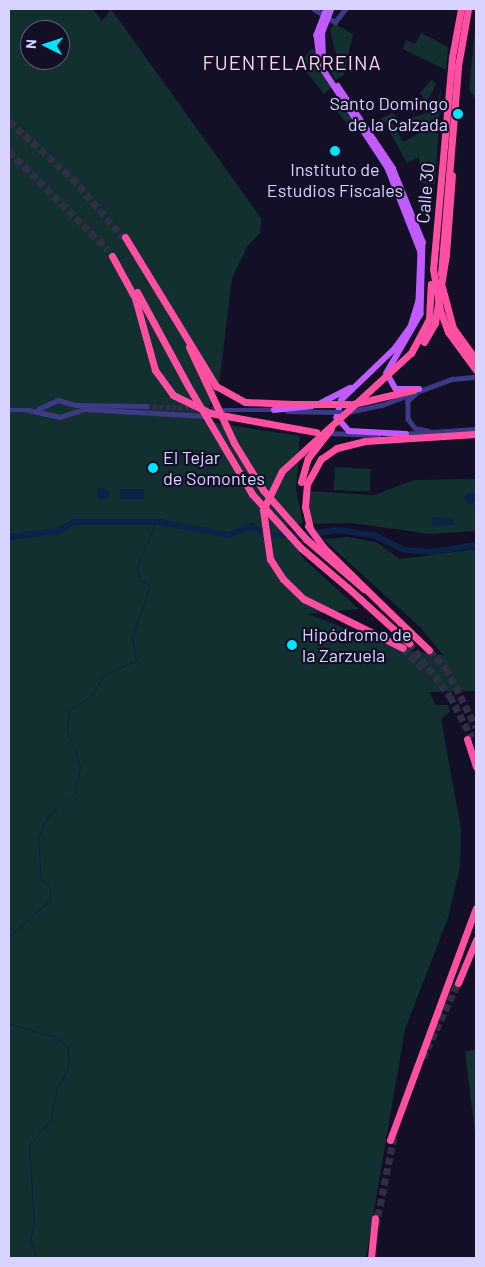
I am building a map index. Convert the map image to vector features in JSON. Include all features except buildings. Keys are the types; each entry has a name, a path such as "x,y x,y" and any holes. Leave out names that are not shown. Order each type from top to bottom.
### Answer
{"highway":[{"name":"Calle 30","path":"461,9 452,57 434,269 440,310 475,369"},
{"name":"Calle 30","path":"468,9 455,103 442,240 442,292 453,328 476,360"},
{"path":"428,650 365,588 310,528 301,496 308,458 330,429 412,355 434,323 446,254 455,103"},
{"path":"365,588 306,539 263,490 234,443 173,316 124,237 166,297 212,381 238,400 349,404 416,390"},
{"path":"107,249 158,326 188,386 252,494 301,548 347,587 407,646 304,599 282,579 270,559 263,510 282,471 412,355 429,318 434,269"},
{"path":"112,256 136,298 155,370 173,395 210,413 316,432"},
{"path":"310,528 305,507 307,484 321,459 336,448 364,440 476,434"},
{"path":"476,752 470,738 476,766"},
{"path":"390,1140 476,908"},
{"path":"458,983 476,940"},
{"path":"371,1258 375,1218"}],"main road":[{"path":"326,13 320,41 324,64 390,164 423,242 421,314 395,357 389,381 396,390 416,390"},
{"path":"326,13 316,40 321,66 388,168 421,252 419,301 414,323 400,344 340,403 338,420 353,432 406,434"},
{"path":"274,410 321,403 376,368"}],"street":[{"path":"314,9 326,13 335,22 345,9"},
{"path":"224,410 341,412 382,405 435,384 476,377"},
{"path":"435,384 413,395 406,414 416,428 445,432"},
{"path":"28,410 51,406 58,400 66,404 146,406"},
{"path":"66,404 67,412"},
{"path":"51,406 52,412"},
{"path":"9,410 52,412 60,417 67,412 170,411 316,432 406,434 476,430"}],"green space":[{"path":"9,9 93,9 102,21 111,9 261,218 260,233 247,247 232,278 219,384 203,421 300,436 296,490 303,523 284,527 302,557 359,609 308,614 398,649 443,655 421,628 323,539 348,537 376,542 400,559 476,549 476,691 429,692 436,705 448,705 450,711 441,719 461,829 460,867 448,918 405,1029 366,1258 9,1258"},
{"path":"476,17 476,99 469,90"},
{"path":"335,24 353,34 344,75 335,80 330,69 339,67 330,29"},
{"path":"421,33 448,47 446,70 403,49 406,40 415,44"},
{"path":"313,48 331,88 324,94 299,63"},
{"path":"432,79 436,85 426,102 420,93"},
{"path":"441,90 435,184 421,183 419,157 407,163 387,127 393,123 403,142 418,134 407,119 434,111"},
{"path":"343,102 356,123 348,125 335,109"},
{"path":"392,113 397,117 370,130 378,120"},
{"path":"335,467 371,469 370,492 334,490"},
{"path":"476,479 476,531 430,534 352,523 314,524 308,512 307,491 374,495 414,480"},
{"path":"476,1049 476,1141 465,1052"}],"water":[{"path":"103,488 109,494 103,500 97,494"},
{"path":"120,489 144,489 144,499 120,499"},
{"path":"470,492 476,498 470,504 464,498"},
{"path":"432,517 455,519 455,525 432,526"}],"waterway":[{"path":"9,537 58,531 74,522 160,522 229,535 251,526 272,535 297,536 337,530 374,535 405,550 432,552 476,545"},
{"path":"9,936 50,900 50,887 41,880 38,839 48,816 75,794 80,766 67,730 69,710 92,696 103,675 136,660 132,637 150,586 139,580 137,567 155,523"},
{"path":"9,1024 56,1037 68,1048 68,1068 57,1088 50,1120 29,1145 34,1224 30,1239 37,1258"}],"tunnel":[{"path":"9,121 72,178 124,238"},
{"path":"9,151 107,249"},
{"path":"146,406 220,409"},
{"path":"409,643 450,696 472,738"},
{"path":"403,648 424,669"},
{"path":"429,650 446,668 476,727"},
{"path":"423,1058 458,983"},
{"path":"376,1226 394,1136"}],"place":[{"name":"Santo Domingo de la Calzada","path":"458,114"},
{"name":"Instituto de Estudios Fiscales","path":"335,151"},
{"name":"El Tejar de Somontes","path":"153,468"},
{"name":"Hipódromo de la Zarzuela","path":"292,645"}],"district":[{"name":"FUENTELARREINA","path":"292,62"}]}
